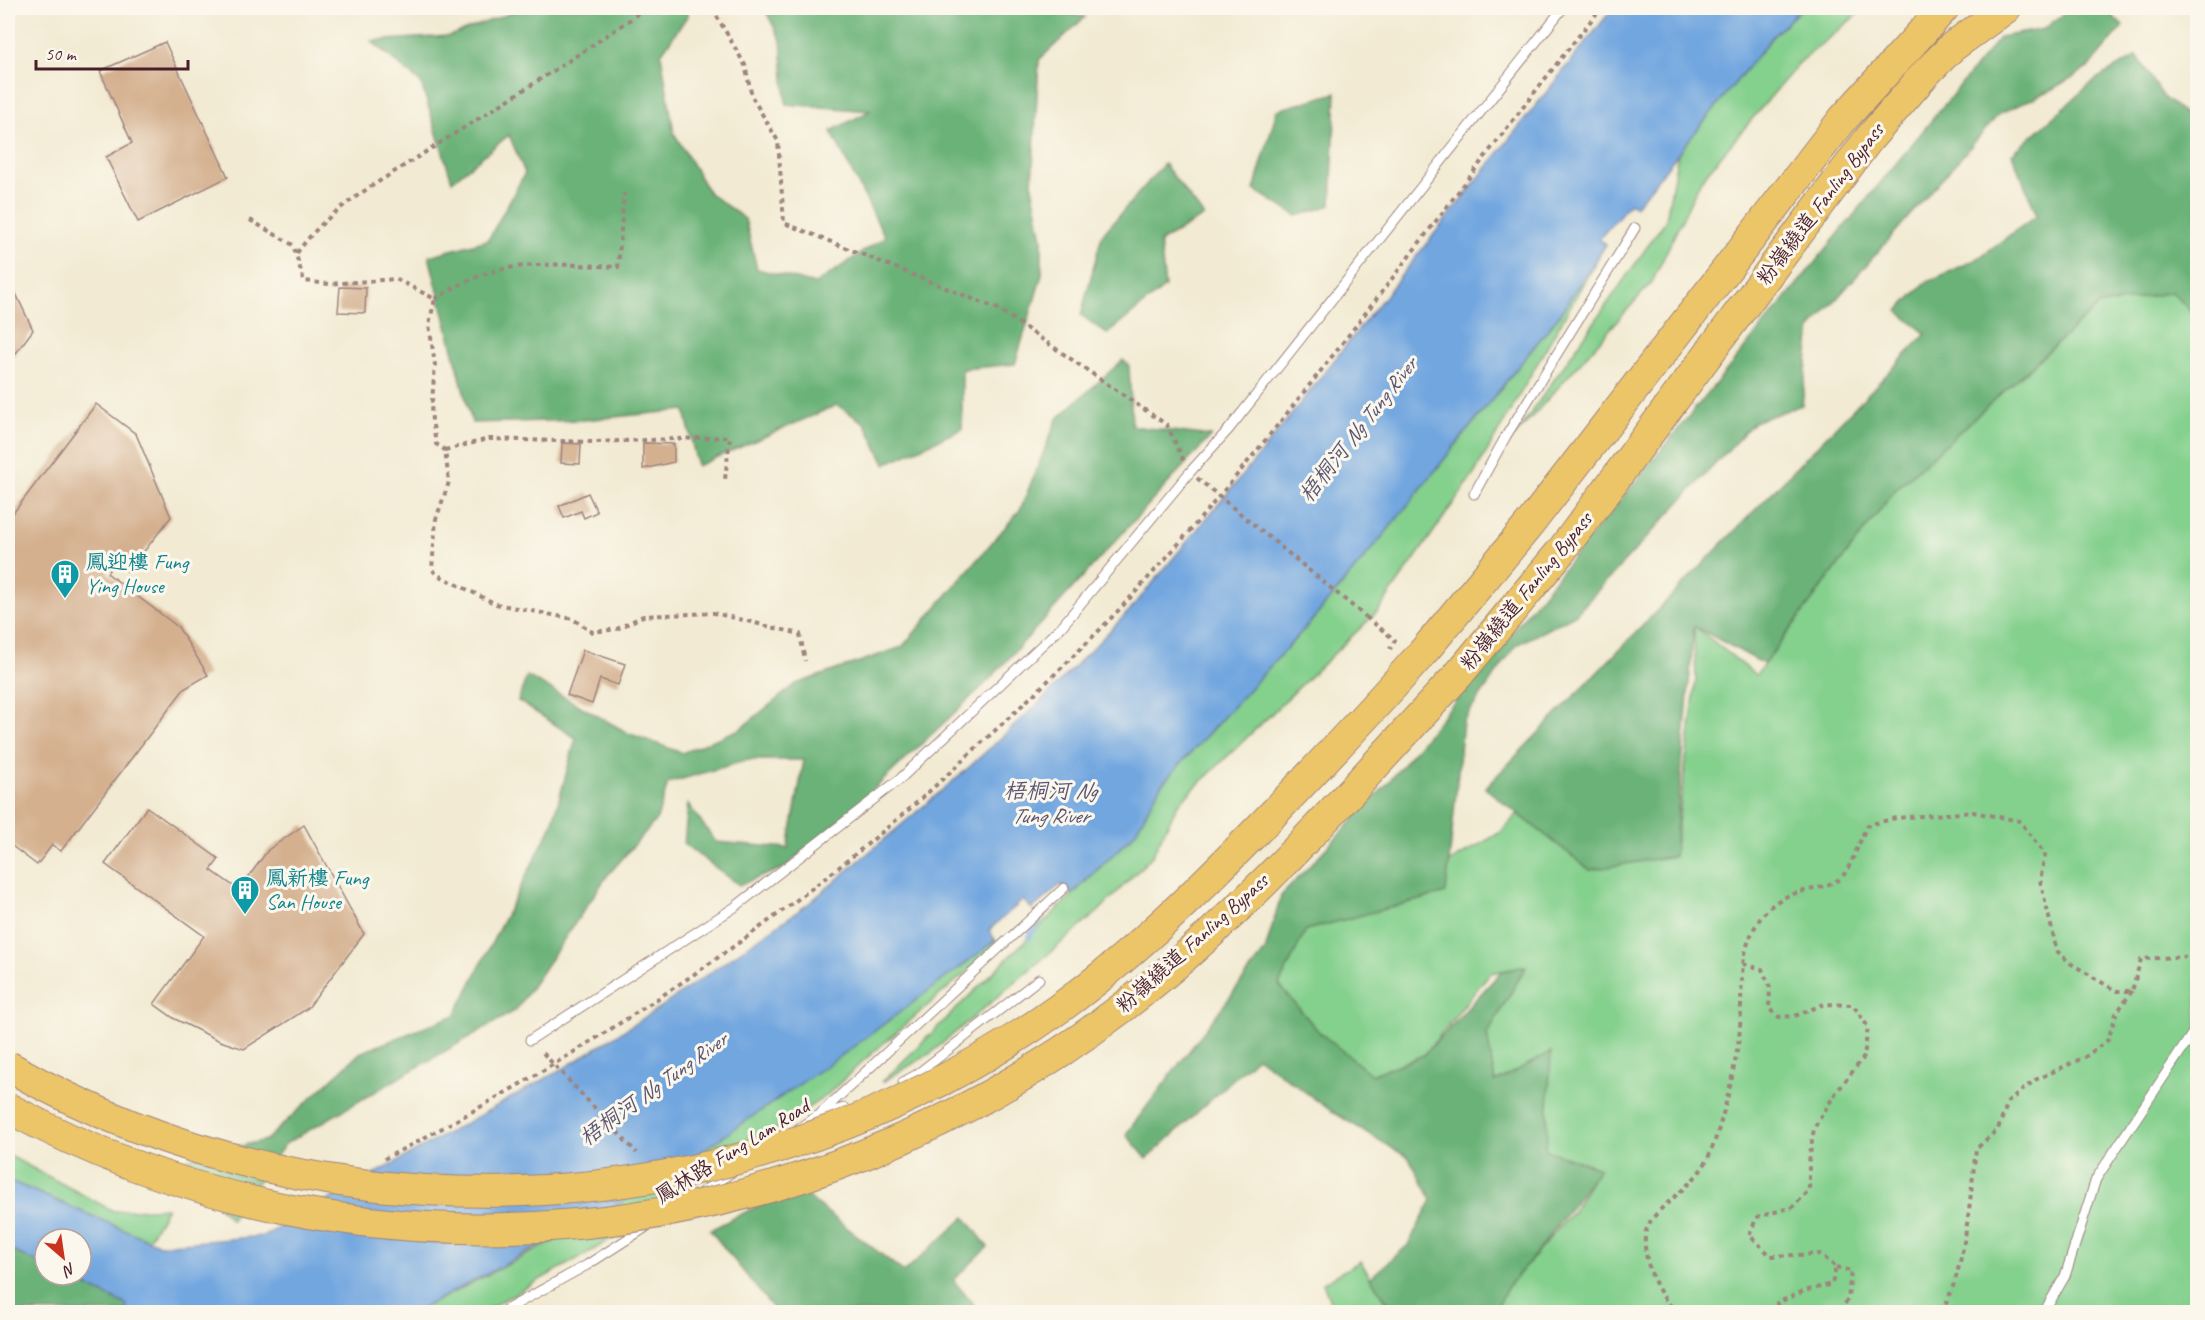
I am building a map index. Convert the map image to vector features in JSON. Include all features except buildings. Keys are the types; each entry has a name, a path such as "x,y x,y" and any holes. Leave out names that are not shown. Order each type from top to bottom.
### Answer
{"main road":[{"name":"粉嶺繞道 Fanling Bypass","path":"8,1066 93,1110 195,1149 314,1177 373,1185 478,1193 535,1192 598,1186 707,1168 802,1140 864,1117 923,1089 1018,1036 1103,975 1194,894 1349,735 1528,526 1843,119 1944,8"},
{"name":"粉嶺繞道 Fanling Bypass","path":"8,1108 85,1146 141,1168 254,1201 362,1221 421,1227 478,1228 604,1222 734,1198 825,1172 877,1152 982,1101 1078,1041 1168,971 1289,854 1460,674 1562,550 1868,140 1926,73 1952,47 2006,8"}],"lane":[{"path":"530,1040 735,907 900,779 1062,626 1194,475 1563,8"},
{"path":"1474,494 1506,436 1635,228"},
{"path":"817,1116 1064,888"},
{"path":"895,1086 916,1075 1039,979"},
{"path":"2044,1312 2065,1276 2096,1179 2198,1025"},
{"name":"鳳林路 Fung Lam Road","path":"502,1312 587,1265 817,1116 855,1104"}],"path":[{"path":"297,254 312,231 331,214 454,132 572,60 635,16 642,8"},
{"path":"712,8 745,65 752,97 778,141 784,223 998,309 1167,425 1194,475 1374,623"},
{"path":"374,1165 466,1117 553,1067 749,935 896,821 1026,701 1138,590 1207,510 1322,369 1601,8"},
{"path":"624,193 618,267 558,265 503,270 472,278 435,299 429,324 435,365 431,413 436,444 445,450 489,439 595,442 730,437 725,479"},
{"path":"250,220 293,245 304,281 329,284 396,279 435,299"},
{"path":"445,450 449,482 436,519 432,569 436,574 496,604 573,619 592,632 617,629 643,616 714,613 800,634 805,661"},
{"path":"1679,1312 1669,1307 1656,1287 1647,1255 1647,1228 1662,1210 1690,1186 1707,1160 1723,1111 1740,1028 1743,964 1756,925 1772,907 1790,893 1838,880 1846,872 1859,839 1868,825 1896,818 1973,812 2020,821 2045,855 2040,880 2057,951 2070,963 2116,990 2132,991"},
{"path":"1941,1312 1951,1297 1968,1217 1976,1149 1998,1129 2008,1102 2035,1080 2085,1057 2108,1040 2116,1014 2132,991 2141,959 2198,956"},
{"path":"1743,964 1762,969 1770,987 1769,1009 1779,1017 1795,1016 1824,1004 1853,1005 1868,1027 1864,1057 1835,1094 1814,1128 1809,1162 1809,1190 1793,1207 1757,1217 1749,1235 1771,1256 1820,1254 1836,1267 1851,1271 1848,1299 1840,1312"},
{"path":"543,1053 638,1155"},
{"path":"1778,1312 1777,1303 1804,1290 1832,1284 1836,1267"},
{"path":"2195,1312 2198,1306"},
{"path":"1787,1312 1807,1310 1810,1312"}],"green space":[{"path":"524,8 684,8 688,15 661,54 674,133 709,193 745,219 757,269 815,284 885,237 831,131 870,111 786,104 781,40 764,8 927,8 931,20 944,8 1039,8 1085,17 1039,60 1032,186 1042,239 1042,275 1015,364 962,369 962,429 885,464 865,423 837,405 697,466 685,410 584,420 472,423 429,256 488,240 525,173 509,135 452,181 421,83 371,41 449,36"},
{"path":"1802,8 1865,8 1799,63 1701,180 1652,282 1514,437 1666,220 1678,153 1773,36"},
{"path":"2071,8 2104,8 2123,26 2088,68 2051,90 1999,114 1811,328 1802,405 1754,422 1575,615 1516,645 1463,721 1446,893 1306,930 1279,985 1319,1032 1372,1075 1424,1055 1502,971 1526,966 1487,1034 1495,1082 1551,1052 1546,1150 1600,1168 1539,1250 1507,1288 1495,1312 1395,1312 1370,1278 1408,1245 1432,1200 1409,1158 1333,1112 1257,1057 1147,1159 1126,1134 1265,951 1281,896 1387,784 2000,37 2044,29"},
{"path":"2137,56 2164,98 2197,123 2197,317 2172,292 2098,306 1895,490 1764,664 1694,626 1674,856 1590,870 1485,788 1926,334 1898,311 1925,283 1977,259 2037,215 2012,154 2096,79"},
{"path":"1336,93 1331,205 1297,216 1254,190 1277,110"},
{"path":"1164,164 1204,216 1160,242 1165,287 1107,334 1081,315 1102,235"},
{"path":"1606,244 1474,474 1379,610 1178,804 1152,856 1099,911 931,1053 882,1082 1135,833 1161,785 1309,624 1387,531 1557,318"},
{"path":"2173,292 2197,317 2197,1312 1495,1312 1507,1288 1573,1211 1599,1168 1546,1150 1495,1083 1487,1034 1526,967 1490,973 1424,1055 1371,1075 1319,1032 1279,985 1310,920 1405,889 1501,832 1548,781 1674,856 1696,680 1694,626 1756,675 1895,490 2098,306"},
{"path":"1123,360 1129,366 1132,426 1211,436 988,681 859,803 784,868 739,885 684,844 688,804 716,842 788,848 804,760 748,760 668,783 657,819 607,876 516,1010 285,1144 231,1220 177,1161 266,1140 360,1053 455,1015 552,825 576,738 518,701 527,676 628,733 682,753 740,729 796,684 902,647 1020,510 1057,419"},
{"path":"995,940 999,944 826,1096 595,1249 482,1312 415,1312 552,1242 845,1053"},
{"path":"8,1155 113,1211 167,1208 148,1240 8,1180"},
{"path":"795,1187 904,1272 965,1217 988,1247 953,1280 980,1312 776,1312 710,1230"},
{"path":"8,1249 33,1260 33,1287 89,1287 128,1305 125,1312 8,1312"},
{"path":"1360,1261 1393,1312 1334,1312 1323,1283"}],"water":[{"name":"梧桐河 Ng Tung River","path":"1613,8 1802,8 1773,36 1635,207 1630,203 1599,239 1606,244 1557,318 1387,531 1309,624 1161,785 1135,833 1072,894 1060,885 1032,909 1023,900 989,930 995,940 845,1053 645,1190 415,1312 125,1312 127,1305 89,1287 93,1287 93,1227 33,1227 33,1260 8,1249 8,1180 160,1245 264,1236 566,1067 658,1009 808,904 966,770 1037,705 1131,609 1260,454"}],"waterway":[{"path":"1029,937 1047,907"}],"place":[{"name":"鳳迎樓 Fung Ying House","path":"65,600"},
{"name":"鳳新樓 Fung San House","path":"245,916"}]}
